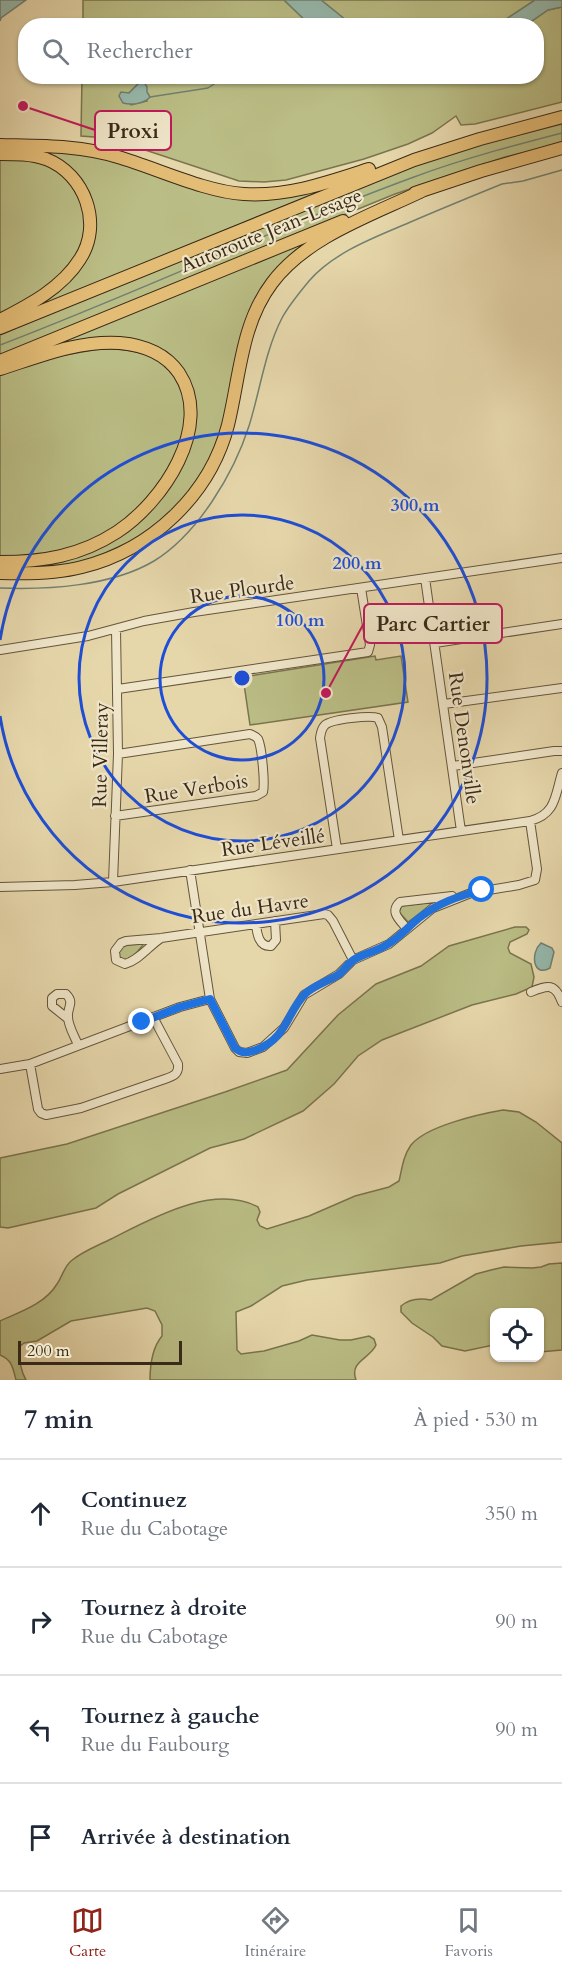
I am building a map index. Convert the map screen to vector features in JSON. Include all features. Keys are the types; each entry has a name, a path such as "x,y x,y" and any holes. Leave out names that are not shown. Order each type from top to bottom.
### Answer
{"highway":[{"name":"Autoroute Jean-Lesage","path":"0,328 414,160 480,138 562,117"},
{"path":"0,145 92,150 206,186 240,194 259,195 306,188 480,138"},
{"name":"Autoroute Jean-Lesage","path":"0,361 314,232 422,191 562,148"},
{"path":"0,154 38,157 61,167 73,178 83,193 89,208 91,224 84,253 69,274 42,296 0,320"},
{"path":"0,573 49,573 81,568 135,545 168,521 184,506 203,482 219,451 227,427 250,322 272,282 292,259 304,250 355,222 422,191"},
{"path":"0,369 46,354 88,345 118,343 141,347 162,357 176,369 185,385 191,413 187,438 174,469 152,500 125,526 88,547 70,554 36,561 0,562"}],"street":[{"name":"Rue Plourde","path":"0,650 76,638 144,621 562,558"},
{"name":"Rue Denonville","path":"425,578 461,831"},
{"path":"118,689 368,652 370,645 362,588"},
{"path":"435,643 562,624"},
{"name":"Rue Villeray","path":"114,882 118,754 116,629"},
{"path":"444,704 562,688"},
{"path":"337,849 320,738 321,731 329,723 368,717 378,718 382,727 399,840"},
{"name":"Rue Verbois","path":"115,816 256,796 262,792 265,783 259,742 255,736 250,734 118,754"},
{"path":"453,766 562,751"},
{"name":"Rue Léveillé","path":"0,887 114,882 530,821 548,813 562,773"},
{"path":"407,929 394,912 399,902 462,895 535,880 538,874 530,821"},
{"path":"190,870 210,999 235,1048 247,1053 263,1047 275,1038 284,1028 304,995 312,988 339,974 353,960 389,944 433,908 462,895"},
{"name":"Rue du Havre","path":"161,938 131,962 125,964 116,960 115,951 121,943 318,914 328,915 333,921 353,960"},
{"path":"256,924 262,944 271,946 276,940 275,921"},
{"path":"531,992 553,987 562,1002"},
{"path":"0,1069 30,1064 180,1007 210,999"},
{"path":"30,1064 38,1109 46,1115 81,1108 165,1079 175,1075 178,1064 153,1017"},
{"path":"67,1018 78,1045"}],"green space":[{"path":"83,0 284,0 303,18 83,18"},
{"path":"321,0 535,0 509,18 343,18"},
{"path":"562,7 562,102 475,124 461,125 456,116 432,133 408,144 364,159 286,180 239,181 107,138 81,136 82,84 138,84 544,84 544,18 536,18 548,10","holes":["138,84 147,101 131,105 121,93 129,93"]},
{"path":"562,124 562,143 505,157 395,194 0,355 0,335 46,315 402,170 474,146"},
{"path":"15,149 88,153 226,196 334,186 28,311 90,248 79,180"},
{"path":"0,158 38,162 61,173 77,194 82,206 85,232 82,245 69,267 41,290 0,315"},
{"path":"320,236 267,281 214,454 182,502 146,534 84,563 29,571 12,567 103,543 178,468 191,389 139,343 33,353"},
{"path":"99,349 144,354 163,364 171,372 184,395 186,413 180,443 174,458 148,499 135,512 94,541 68,550 0,558 0,374 59,356"},
{"path":"375,656 376,660 401,656 408,702 250,725 243,677"},
{"path":"434,902 408,922 399,912 401,906"},
{"path":"515,927 526,927 529,930 527,934 510,942 508,948 510,953 531,964 534,977 532,987 516,994 472,1005 382,1040 358,1056 334,1084 303,1111 244,1139 210,1148 118,1194 96,1208 8,1228 0,1227 0,1158 67,1144 287,1070 338,1015 376,984 421,966 449,946"},
{"path":"125,945 143,945 133,957 125,961 118,955 120,948"},
{"path":"503,1110 519,1112 536,1122 562,1143 562,1242 462,1256 440,1263 307,1280 282,1286 251,1306 236,1312 237,1350 241,1354 264,1351 312,1335 340,1340 369,1336 374,1339 376,1345 355,1368 356,1380 150,1380 152,1356 162,1336 162,1325 155,1311 147,1308 71,1321 37,1341 24,1343 19,1347 19,1356 26,1380 16,1380 10,1362 0,1355 0,1321 32,1307 46,1297 57,1284 69,1263 76,1257 145,1222 183,1206 222,1199 240,1201 258,1207 260,1212 257,1220 260,1226 267,1229 309,1216 355,1196 389,1187 399,1181 408,1149 418,1138 428,1132 481,1114"},
{"path":"562,1263 562,1350 544,1352 544,1308 490,1308 490,1346 465,1351 442,1346 401,1312 401,1306 411,1300 431,1300 476,1274 504,1267 532,1268"}],"water":[{"path":"0,0 26,0 0,21"},
{"path":"284,0 321,0 343,18 303,18"},
{"path":"535,0 562,0 562,7 548,10 536,18 508,18"},
{"path":"138,84 145,84 150,97 137,103 123,103 119,96 121,92 129,93"},
{"path":"541,943 552,948 554,952 550,968 544,970 540,970 535,963 535,953"}],"waterway":[{"path":"150,97 208,88 214,84"},
{"path":"0,345 414,177 450,164 562,133"},
{"path":"0,588 79,585 119,576 154,561 185,535 224,482 249,426 276,331 291,303 319,271 354,247 502,184 523,181 562,170"}],"place":[{"name":"Proxi","path":"23,106"},
{"name":"Parc Cartier","path":"326,693"}],"route":[{"path":"142,1022 180,1007 210,999 235,1048 240,1052 254,1051 275,1038 284,1028 304,995 312,988 339,974 353,960 389,944 433,908 462,895 482,890"}]}
